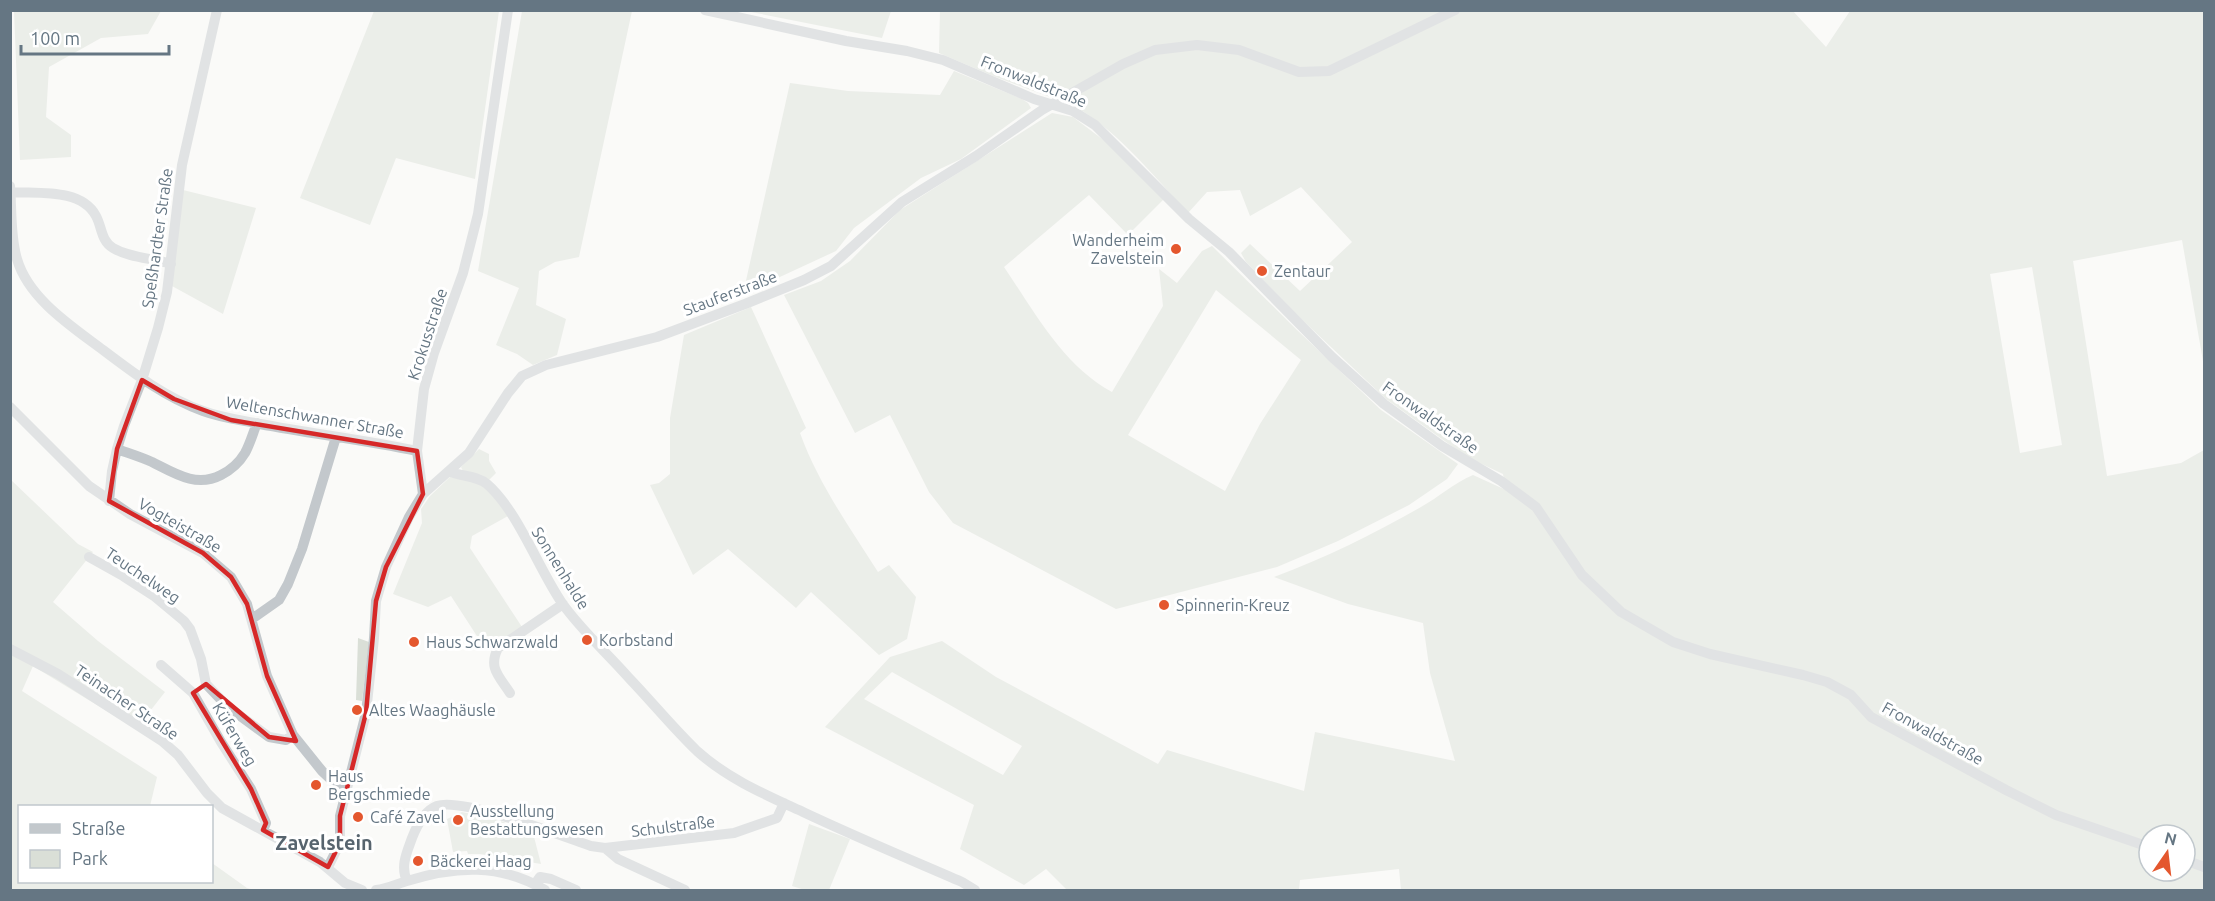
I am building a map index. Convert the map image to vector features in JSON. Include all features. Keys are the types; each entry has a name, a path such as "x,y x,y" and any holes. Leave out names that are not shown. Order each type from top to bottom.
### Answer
{"street":[{"name":"Speßhardter Straße","path":"110,501 112,471 117,449 158,328 171,264 182,165 217,10"},
{"name":"Fronwaldstraße","path":"705,10 943,60 1034,99 1073,111 1095,125 1189,219 1229,252 1324,350 1384,404 1442,446 1501,481 1536,507 1582,574 1621,612 1673,642 1710,654 1827,682 1851,695 1871,717 2006,790 2056,815 2137,843"},
{"name":"Stauferstraße","path":"423,494 469,453 508,393 522,376 546,365 657,337 804,280 831,266 902,202 1053,104 1123,64 1155,50 1197,45 1239,50 1299,72 1329,71 1455,10"},
{"name":"Krokusstraße","path":"423,494 417,451 424,389 434,353 463,273 478,214 510,11"},
{"name":"Weltenschwanner Straße","path":"10,186 12,238 16,258 25,277 40,297 74,328 142,380 174,399 231,420 379,442 417,451"},
{"path":"11,192 77,198 96,216 104,240 111,247 123,253 171,264"},
{"name":"Vogteistraße","path":"10,407 89,486 147,524 203,553 220,565 240,589 252,619 267,676 293,735 322,771 339,787 346,789"},
{"path":"117,449 151,461 189,479 201,481 215,478 239,462 246,452 257,423"},
{"path":"252,619 279,600 288,584 302,549 336,437"},
{"name":"Sonnenhalde","path":"449,471 456,475 482,480 496,494 508,509 563,604 601,649 697,750 718,768 740,782 784,803"},
{"path":"328,867 340,843 340,816 369,695 376,601 386,567 409,517 423,494"},
{"name":"Teuchelweg","path":"89,557 146,591 184,621 190,629 201,659 206,684"},
{"path":"510,693 493,668 492,658 498,648 563,604"},
{"name":"Teinacher Straße","path":"11,650 58,674 162,741 178,754 207,793 222,808 328,867 345,883 362,891"},
{"name":"Küferweg","path":"161,665 193,693 251,789 266,823 263,830"},
{"path":"193,693 206,684 235,712 269,737 286,740 293,735"},
{"path":"784,803 962,882 975,891"},
{"name":"Schulstraße","path":"407,881 402,872 406,852 417,827 427,811 444,804 500,815 591,846 605,848 734,833 777,818 784,803"},
{"path":"605,848 618,859 685,891"},
{"path":"376,891 407,881 465,868 502,873 535,884 545,891"},
{"path":"535,884 540,877 551,879 576,891"}],"highlighted area":[{"path":"142,380 174,399 231,420 417,451 423,494 386,567 376,601 366,713 340,816 340,843 328,867 263,830 266,823 251,789 193,693 206,684 269,737 296,741 267,676 247,604 231,577 203,553 109,501 117,449"}],"green space":[{"path":"891,10 882,38 746,11"},
{"path":"1792,10 1826,47 1850,11 2204,11 2204,367 2182,240 2073,261 2107,476 2181,463 2204,450 2204,890 1401,890 1399,869 1300,880 1299,890 1067,890 1046,869 1024,885 960,849 974,805 825,727 890,657 942,641 996,677 1158,764 1167,750 1304,791 1315,732 1455,761 1430,673 1423,623 1348,604 1274,577 1367,536 1473,475 1506,490 1503,474 1467,457 1386,399 1295,313 1246,262 1241,253 1250,244 1300,291 1352,242 1301,187 1250,216 1240,190 1207,192 1188,213 1123,143 1078,108 1075,97 1156,46 1062,95 1050,97 939,53 940,11 1442,11 1399,39 1461,11","holes":["2032,267 2062,445 2020,453 1990,274","892,672 1022,746 1003,775 864,699"]},
{"path":"14,11 161,11 148,34 101,38 49,67 46,117 71,135 71,157 20,160"},
{"path":"374,11 499,11 475,179 396,158 370,225 300,198"},
{"path":"522,11 632,11 579,257 555,262 539,271 536,305 566,319 557,355 533,365 517,354 496,345 519,288 478,271"},
{"path":"954,71 1022,99 1031,108 961,159 921,178 854,228 836,251 743,294 790,83 848,91 940,95"},
{"path":"1052,113 1073,117 1118,151 1165,198 1128,235 1089,195 1004,267 1038,319 1064,353 1079,368 1112,392 1163,306 1159,269 1177,283 1202,251 1212,246 1381,410 1458,464 1447,479 1409,505 1338,541 1277,567 1116,609 953,523 929,492 890,415 855,433 784,295 821,281 850,261 900,210","holes":["1216,290 1301,360 1260,424 1225,491 1128,435"]},
{"path":"183,190 256,208 223,314 172,286"},
{"path":"751,307 806,428 800,433 825,487 878,572 889,565 916,597 907,639 879,655 811,592 796,608 728,549 693,575 650,485 659,483 670,474 670,418 684,335"},
{"path":"479,449 489,454 489,461 496,473 487,482 464,473 461,467"},
{"path":"450,477 478,483 491,493 508,516 472,536 470,548 522,627 486,650 451,596 428,607 393,594 422,523 421,509 430,496"},
{"path":"10,479 78,544 93,552 53,602 98,641 165,692 136,729 33,666 22,691 157,777 150,805 18,805 18,883 213,883 213,864 247,888 254,890 11,890"},
{"path":"358,638 369,642 362,701 356,700"},
{"path":"462,812 495,819 533,833 541,864 468,854 467,851 453,852 447,819"},
{"path":"809,824 850,839 829,890 805,890 792,886"}],"place":[{"name":"Wanderheim Zavelstein","path":"1176,249"},
{"name":"Zentaur","path":"1262,271"},
{"name":"Spinnerin-Kreuz","path":"1164,605"},
{"name":"Korbstand","path":"587,640"},
{"name":"Haus Schwarzwald","path":"414,642"},
{"name":"Altes Waaghäusle","path":"357,710"},
{"name":"Haus Bergschmiede","path":"316,785"},
{"name":"Café Zavel","path":"358,817"},
{"name":"Ausstellung Bestattungswesen","path":"458,820"},
{"name":"Bäckerei Haag","path":"418,861"}],"district":[{"name":"Zavelstein","path":"324,842"}]}
